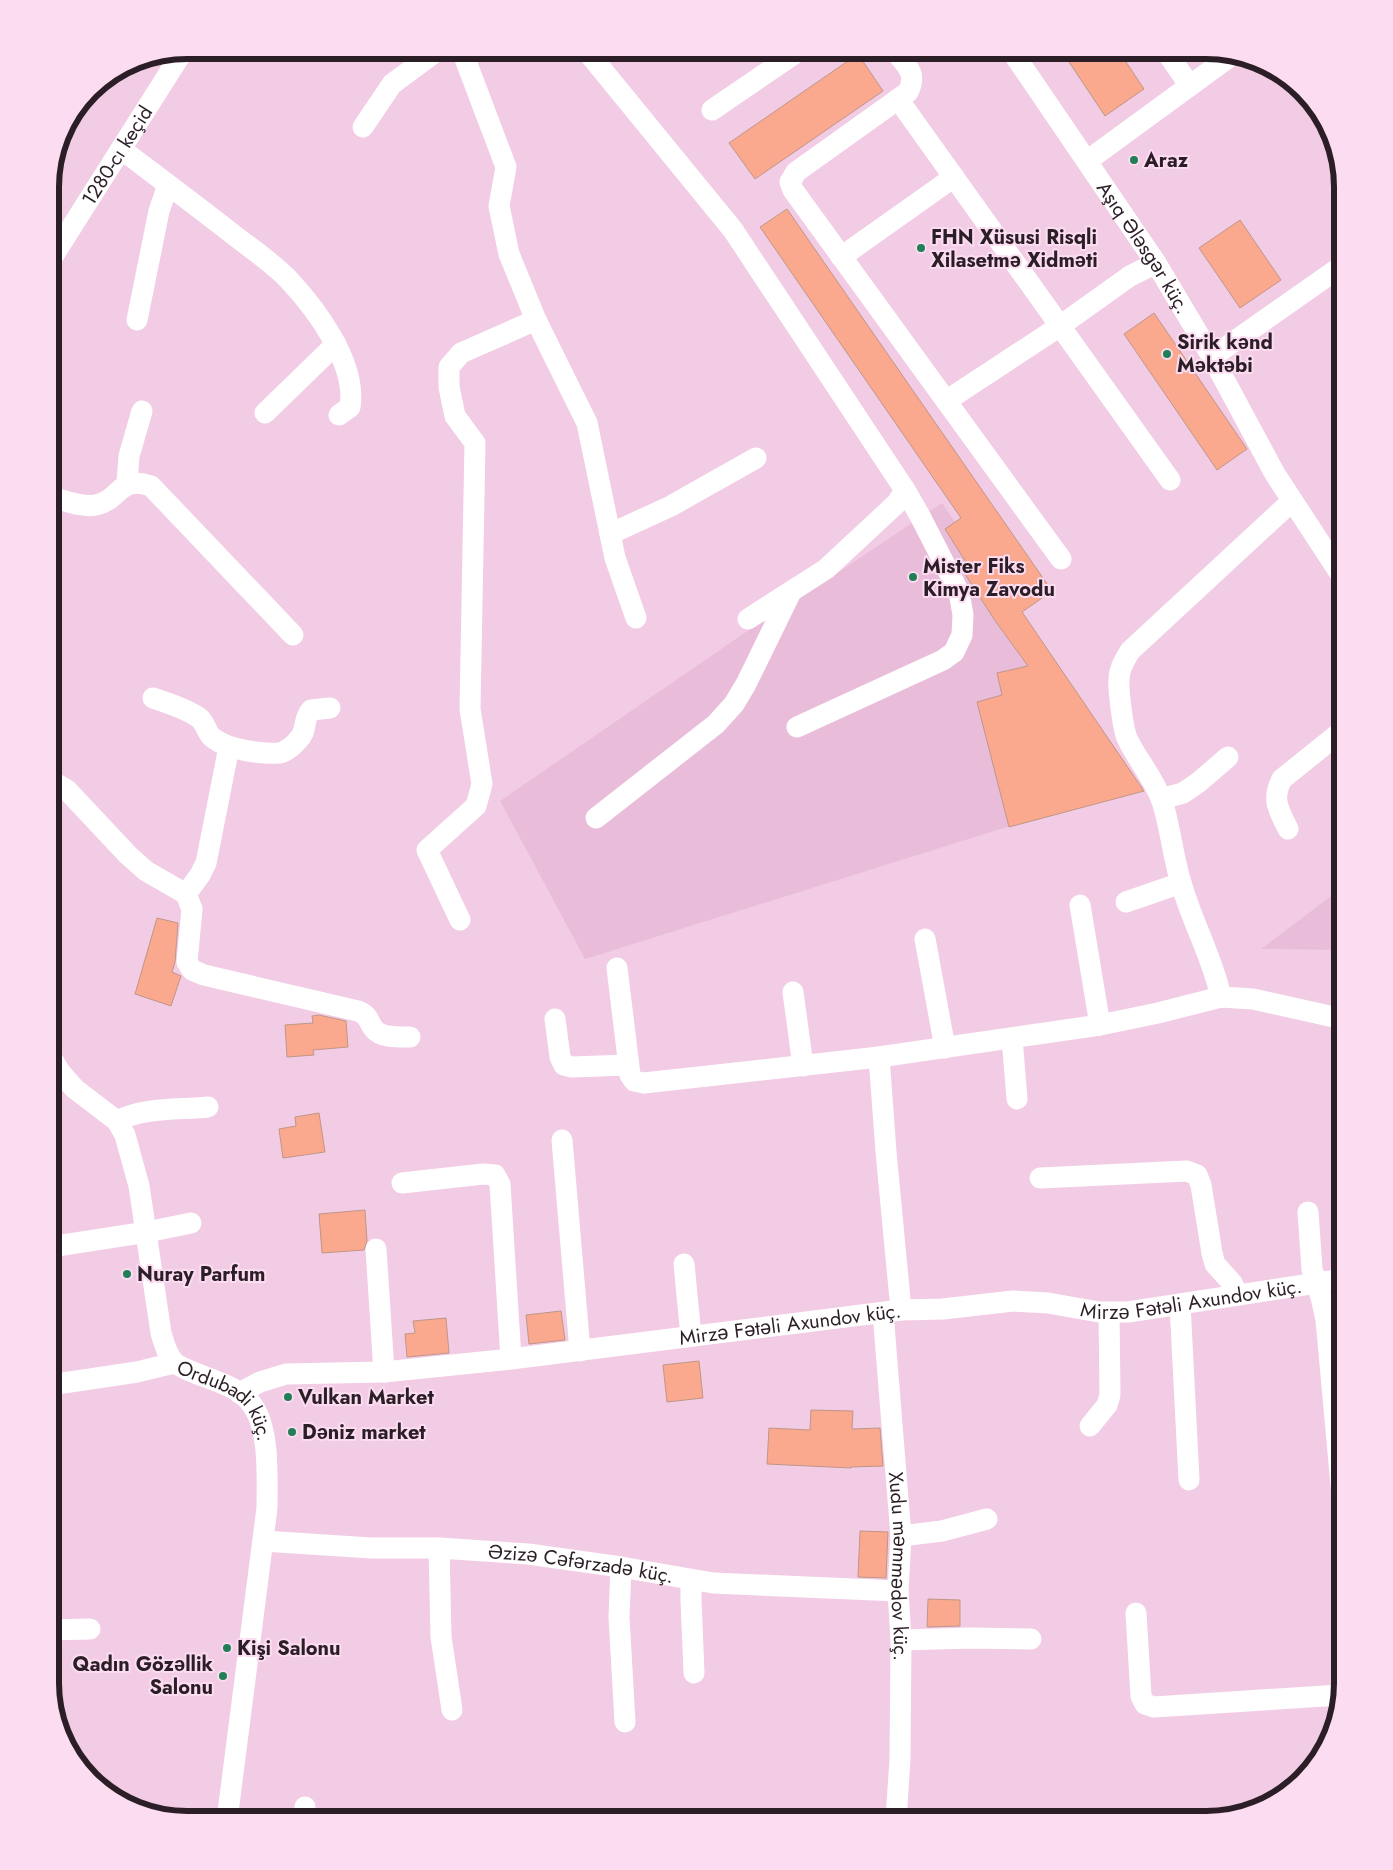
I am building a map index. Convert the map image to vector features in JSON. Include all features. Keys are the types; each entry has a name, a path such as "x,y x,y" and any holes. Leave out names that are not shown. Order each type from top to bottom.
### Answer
{"street":[{"path":"362,127 392,84 426,59"},
{"path":"465,59 506,167 499,206 509,254 536,320 586,423 615,558 636,618"},
{"path":"593,59 733,230 905,490 959,592 964,615 962,635 954,652 943,660 797,726"},
{"path":"712,110 787,59"},
{"path":"901,59 912,74 912,83 908,92 796,172 790,182 793,190 1061,558"},
{"name":"Aşıq Ələsgər küç.","path":"1017,59 1156,263 1212,356 1261,450 1334,564"},
{"path":"1171,59 1190,86"},
{"name":"1280-cı keçid","path":"59,247 178,60"},
{"path":"1087,161 1225,60"},
{"path":"898,99 1170,480"},
{"path":"122,149 283,274 311,306 336,344 344,364 352,396 350,407 339,415"},
{"path":"842,257 954,177"},
{"path":"137,320 159,211 168,185"},
{"path":"946,401 1060,326 1130,276 1156,263"},
{"path":"1212,356 1334,271"},
{"path":"460,920 428,850 476,806 482,784 470,709 475,443 455,416 449,387 449,367 461,353 536,320"},
{"path":"265,413 336,344"},
{"path":"127,483 129,456 142,411"},
{"path":"610,534 671,506 756,458"},
{"path":"59,499 94,506 106,502 127,483 140,482 151,486 293,635"},
{"path":"748,619 826,570 897,503 905,490"},
{"path":"1221,997 1216,972 1189,908 1181,883 1167,816 1161,799 1152,778 1128,740 1124,730 1118,679 1122,665 1130,651 1292,501"},
{"path":"596,818 716,724 734,704 792,592"},
{"path":"153,698 190,711 201,719 208,733 214,739 229,747 281,753 300,739 304,730 306,716 311,710 330,708"},
{"path":"1288,829 1278,809 1277,788 1282,779 1334,737"},
{"path":"186,894 206,863 229,747"},
{"path":"1161,799 1183,792 1199,782 1228,757"},
{"path":"59,785 67,790 134,861 146,871 186,894 192,909 187,962 192,970 204,975 358,1011 366,1015 375,1031 384,1035 410,1037"},
{"path":"1126,902 1181,883"},
{"path":"1080,905 1100,1024"},
{"path":"925,939 945,1048"},
{"path":"617,968 630,1075 634,1081 644,1083 945,1048 1100,1024 1158,1013 1221,997 1252,999 1334,1017"},
{"path":"793,992 803,1066"},
{"path":"555,1019 560,1057 564,1065 572,1067 628,1065"},
{"path":"1012,1038 1017,1099"},
{"name":"Xudu məmmədov küç.","path":"879,1057 886,1152 901,1536 898,1591 901,1640 900,1758 897,1811"},
{"name":"Ordubadi küç.","path":"59,1070 75,1089 117,1121 126,1135 139,1186 147,1232 160,1333 167,1352 174,1363 199,1375 225,1384 239,1393 252,1406 260,1423 265,1445 267,1481 263,1541 228,1811"},
{"path":"117,1121 127,1116 142,1113 208,1107"},
{"path":"562,1140 580,1351"},
{"path":"1040,1178 1187,1171 1196,1175 1201,1185 1216,1264 1232,1283 1238,1295"},
{"path":"402,1183 483,1174 495,1175 500,1184 511,1359"},
{"path":"1308,1212 1312,1269 1326,1320 1334,1408"},
{"path":"59,1246 192,1223"},
{"path":"376,1249 384,1372"},
{"path":"684,1264 692,1336"},
{"name":"Mirzə Fətəli Axundov küç.","path":"239,1393 260,1382 286,1374 384,1372 580,1351 892,1312 1022,1301 1048,1303 1110,1313 1128,1312 1334,1281"},
{"path":"1180,1304 1189,1480"},
{"path":"1090,1426 1107,1405 1110,1395 1110,1313"},
{"path":"59,1384 137,1372 174,1363"},
{"path":"901,1536 942,1531 987,1519"},
{"name":"Əzizə Cəfərzadə küç.","path":"263,1541 371,1548 439,1548 559,1557 713,1583 898,1591"},
{"path":"439,1548 441,1637 452,1710"},
{"path":"620,1567 619,1617 625,1722"},
{"path":"691,1580 690,1600 694,1673"},
{"path":"1136,1613 1141,1696 1145,1704 1154,1707 1333,1695"},
{"path":"59,1630 90,1629"},
{"path":"901,1640 1031,1639"}],"shaded area":[{"name":"Mister Fiks Kimya Zavodu","path":"942,503 1135,787 585,959 500,801 762,621 774,627 800,598"},
{"path":"1334,894 1334,950 1261,949"}],"building":[{"path":"851,59 861,59 883,91 755,179 729,143"},
{"path":"1067,59 1124,59 1144,89 1105,116"},
{"path":"787,209 1052,591 1022,612 1144,791 1009,827 977,702 1002,695 997,673 1028,666 996,622 963,571 969,567 945,529 961,518 760,227"},
{"path":"1240,220 1281,280 1240,308 1199,248"},
{"path":"1154,313 1247,449 1217,470 1124,334"},
{"path":"157,918 178,923 175,962 172,972 181,976 171,1006 135,994"},
{"path":"319,1015 346,1021 348,1047 313,1050 314,1055 287,1057 285,1025 313,1023 312,1016"},
{"path":"319,1113 325,1152 283,1158 279,1129 296,1126 295,1117"},
{"path":"365,1210 367,1241 364,1250 322,1253 319,1214"},
{"path":"561,1311 565,1340 529,1344 526,1315"},
{"path":"446,1318 449,1353 407,1357 405,1334 415,1333 413,1321"},
{"path":"699,1361 703,1398 667,1402 663,1365"},
{"path":"811,1410 853,1411 852,1429 880,1428 883,1466 851,1468 767,1464 769,1428 810,1430"},
{"path":"860,1531 888,1532 886,1578 858,1577"},
{"path":"928,1599 960,1600 960,1626 927,1627"}],"place":[{"name":"Araz","path":"1134,160"},
{"name":"FHN Xüsusi Risqli Xilasetmə Xidməti","path":"921,248"},
{"name":"Sirik kənd Məktəbi","path":"1167,354"},
{"name":"Mister Fiks Kimya Zavodu","path":"913,577"},
{"name":"Nuray Parfum","path":"127,1274"},
{"name":"Vulkan Market","path":"288,1397"},
{"name":"Dəniz market","path":"292,1432"},
{"name":"Kişi Salonu","path":"227,1648"},
{"name":"Qadın Gözəllik Salonu","path":"223,1676"}]}
